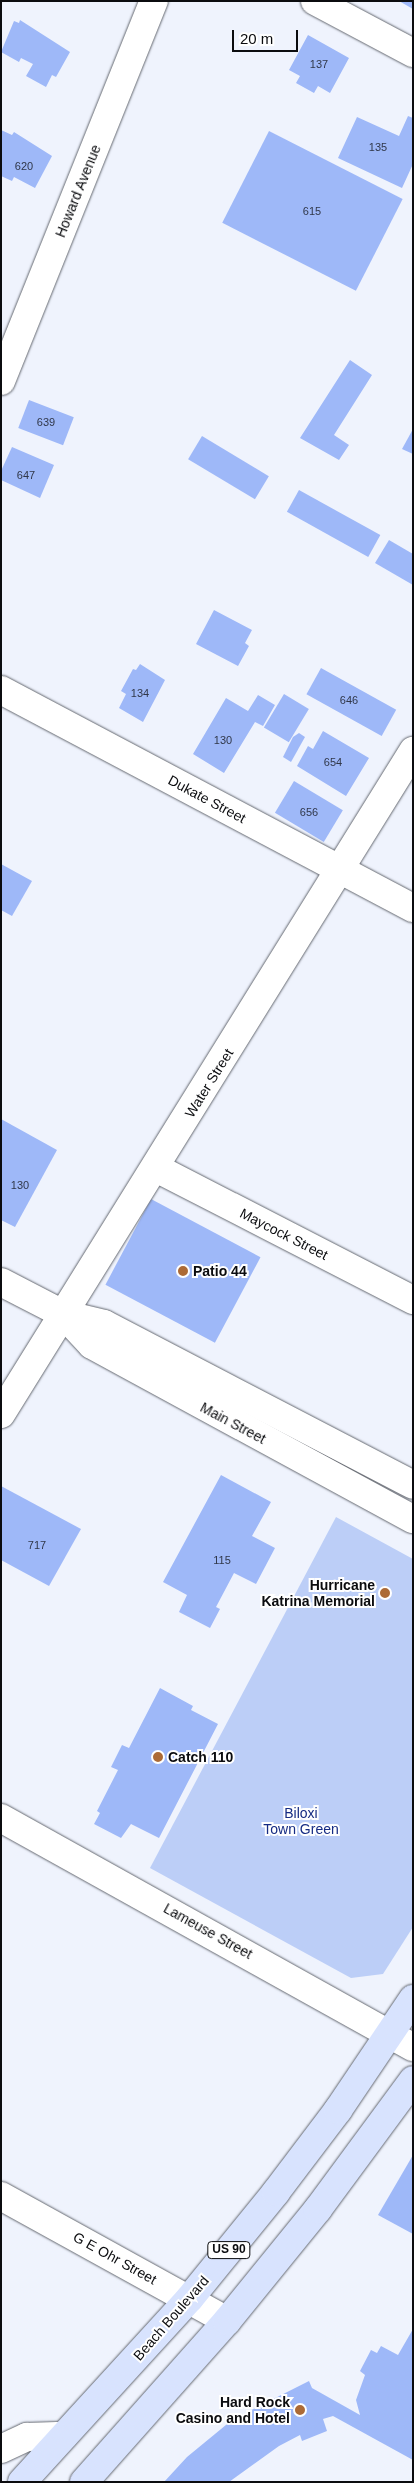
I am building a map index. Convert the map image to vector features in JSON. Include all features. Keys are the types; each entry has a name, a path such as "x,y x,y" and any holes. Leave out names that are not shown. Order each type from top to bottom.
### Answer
{"main road":[{"name":"Beach Boulevard","path":"22,2482 190,2298 402,2041 413,1999"},
{"name":"US 90","path":"84,2482 227,2321 318,2210 413,2080"}],"street":[{"name":"Howard Avenue","path":"1,381 154,1"},
{"path":"315,1 413,53"},
{"name":"Dukate Street","path":"1,690 413,908"},
{"name":"Water Street","path":"1,1414 156,1168 413,751"},
{"name":"Maycock Street","path":"156,1168 413,1300"},
{"name":"Main Street","path":"1,1282 64,1314 104,1324 413,1485"},
{"name":"Main Street","path":"64,1314 92,1344 413,1520"},
{"name":"Lameuse Street","path":"1,1818 402,2041"},
{"name":"G E Ohr Street","path":"1,2196 190,2298 227,2321"},
{"path":"1,2449 27,2436 64,2436"}],"green space":[{"name":"Biloxi Town Green","path":"336,1517 413,1559 413,1927 383,1974 351,1978 150,1868"}],"building":[{"path":"399,1 413,1 413,9"},
{"path":"20,20 70,52 56,77 52,75 46,87 26,76 33,64 21,58 19,62 1,52 14,21 19,23"},
{"path":"308,35 349,58 330,93 318,86 314,93 296,83 300,76 289,70"},
{"path":"408,116 413,118 413,164 402,188 338,158 357,117 399,136"},
{"path":"1,130 12,135 14,132 52,156 35,188 14,177 12,181 1,176"},
{"path":"269,131 403,199 356,291 222,223"},
{"path":"350,360 372,375 334,435 349,445 339,460 300,438"},
{"path":"29,400 74,417 63,445 18,428"},
{"path":"413,429 413,454 402,449"},
{"path":"202,436 269,476 255,499 188,459"},
{"path":"12,447 54,465 40,498 1,480 1,471"},
{"path":"299,490 380,535 368,557 287,512"},
{"path":"389,540 413,554 413,585 375,563"},
{"path":"214,610 252,630 245,643 249,646 238,666 196,644"},
{"path":"140,664 165,680 143,722 119,708 126,694 121,691 133,669 136,670"},
{"path":"321,668 396,710 382,736 306,694"},
{"path":"284,694 309,709 289,742 264,727"},
{"path":"258,695 275,705 263,726 255,722 224,773 193,754 226,698 248,711"},
{"path":"323,731 369,758 346,796 297,766 308,746 313,749"},
{"path":"299,733 305,737 291,762 283,757 293,737"},
{"path":"294,781 343,810 324,842 275,813"},
{"path":"1,864 32,881 12,916 1,910"},
{"path":"1,1119 57,1150 15,1227 1,1220"},
{"name":"Patio 44","path":"151,1199 260,1257 215,1343 105,1285"},
{"path":"221,1475 271,1502 252,1536 275,1548 256,1584 234,1573 216,1607 220,1609 210,1628 179,1612 187,1595 163,1582"},
{"path":"1,1486 81,1529 49,1586 1,1560"},
{"name":"Catch 110","path":"160,1688 193,1706 191,1710 218,1724 159,1838 131,1824 121,1838 94,1824 100,1813 97,1811 118,1770 111,1767 122,1745 129,1748"},
{"path":"413,2155 413,2234 378,2215"},
{"name":"Hard Rock Casino and Hotel","path":"413,2329 413,2460 333,2416 323,2419 327,2431 302,2441 300,2435 279,2446 229,2482 164,2482 187,2457 232,2420 309,2381 312,2388 360,2415 356,2400 365,2375 360,2371 371,2350 377,2353 381,2346 398,2355"}],"place":[{"name":"Patio 44","path":"183,1271"},
{"name":"Hurricane Katrina Memorial","path":"385,1593"},
{"name":"Catch 110","path":"158,1757"},
{"name":"Hard Rock Casino and Hotel","path":"300,2410"}]}
